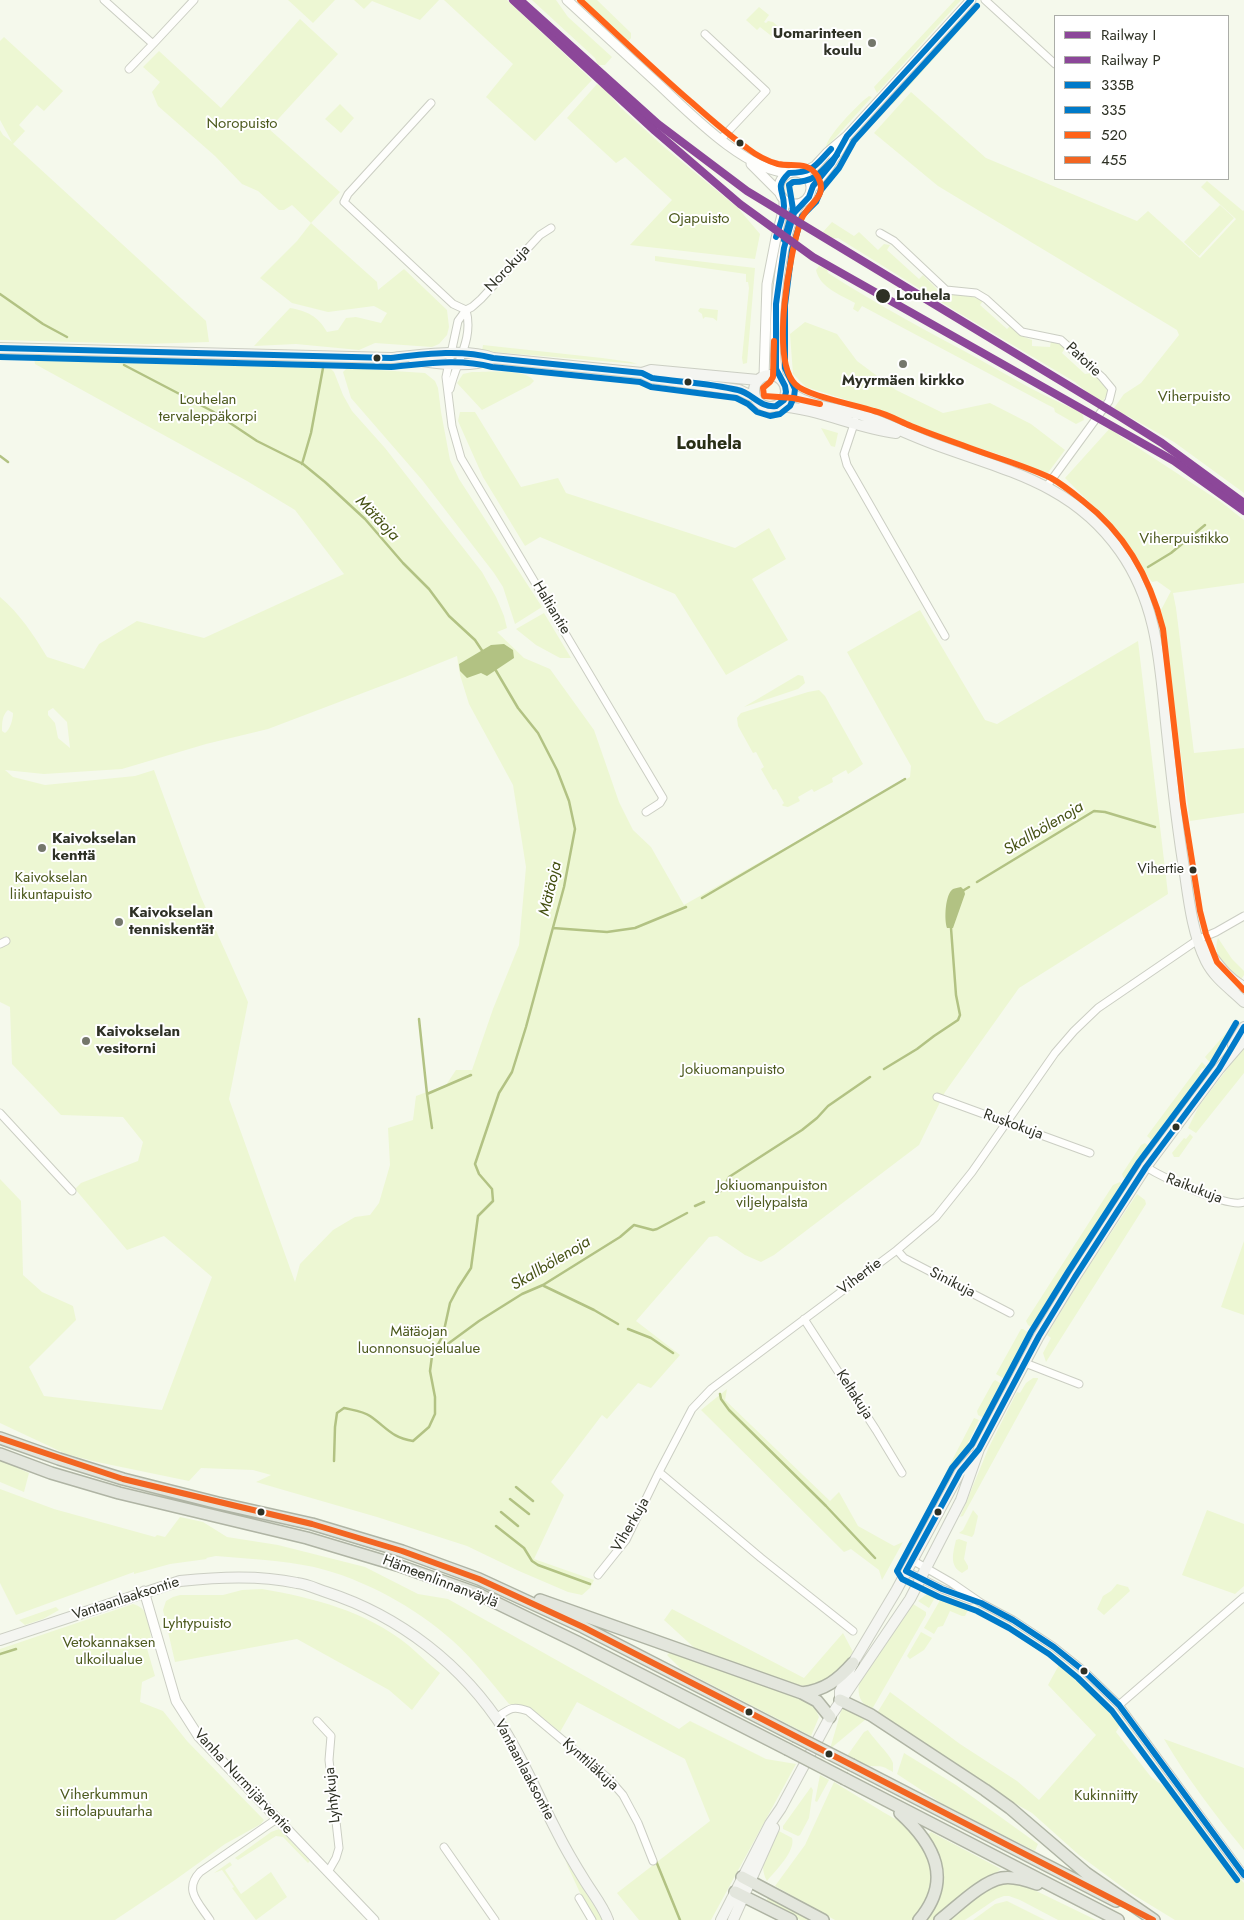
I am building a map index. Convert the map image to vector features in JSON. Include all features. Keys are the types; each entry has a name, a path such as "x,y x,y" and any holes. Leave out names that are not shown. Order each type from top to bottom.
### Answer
{"highway":[{"name":"Hämeenlinnanväylä","path":"0,1438 124,1479 321,1527 402,1551 479,1580 583,1627 1154,1920"},
{"name":"Hämeenlinnanväylä","path":"0,1454 52,1473 119,1493 307,1538 397,1565 476,1593 577,1642 1118,1920"},
{"path":"479,1580 802,1692 817,1701 830,1717"},
{"path":"802,1692 814,1691 829,1685 853,1664"},
{"path":"840,1700 871,1715 985,1790 1010,1808 1094,1878 1154,1920"},
{"path":"881,1799 900,1813 920,1832 936,1863 938,1880 935,1895 928,1910 919,1920"},
{"path":"940,1920 986,1884 1001,1878 1008,1877 1032,1882 1069,1894"},
{"path":"746,1880 823,1920"},
{"path":"739,1895 791,1920"}],"main road":[{"path":"0,348 456,359 484,354 493,358 642,374 652,378 738,390 754,396"},
{"path":"642,374 651,370 761,378 771,375 779,378 791,393 801,399 856,419"},
{"path":"761,378 754,387 754,396 764,407 776,406 856,419 875,420 907,434 1047,486 1067,498 1097,522 1126,560 1142,588 1154,630 1177,825 1192,920 1211,970 1219,980 1244,1002"},
{"path":"776,406 784,398 786,388"},
{"path":"1199,939 1231,980 1244,987"},
{"path":"1219,1069 1244,1027"},
{"path":"722,1920 739,1895 775,1827 777,1815 830,1717 880,1641 910,1600 961,1500 979,1450 1025,1363 1075,1277 1146,1167 1219,1069 1244,1040"},
{"path":"840,1700 840,1691 853,1664 960,1472 979,1450"},
{"name":"Vantaanlaaksontie","path":"0,1640 180,1580 234,1577 264,1578 298,1583 364,1606 392,1620 418,1638 449,1663 476,1691 496,1718 532,1781 557,1832 584,1880 606,1915 614,1920"},
{"path":"733,1920 739,1895"}],"street":[{"path":"104,0 153,44"},
{"path":"129,69 194,0"},
{"path":"567,0 721,139 744,156 771,170 789,173 802,173 815,166 826,153 846,136 971,0"},
{"path":"985,0 1054,63"},
{"path":"705,34 766,91 721,139"},
{"path":"431,103 348,194 344,202 453,304 466,310 468,322 456,359"},
{"path":"779,378 776,360 778,285 785,245 794,212 808,198 812,188 834,159 846,136"},
{"path":"744,156 791,204 800,204"},
{"path":"761,378 768,284 776,238 784,207 781,181 789,173"},
{"path":"802,173 809,180 812,188"},
{"name":"Norokuja","path":"456,359 458,321 466,310 480,299 540,235 551,228"},
{"name":"Patotie","path":"880,233 894,241 946,290 976,293 986,299 1022,332 1062,340 1102,377 1112,389 1109,401 1047,486"},
{"name":"Haltiantie","path":"456,359 446,377 452,426 461,458 663,798 660,803 646,812"},
{"name":"Haltiantie","path":"449,392 456,359"},
{"path":"856,419 844,454 847,465 945,636"},
{"name":"Vihertie","path":"660,1472 692,1409 711,1389 897,1250 936,1217 972,1172 1055,1053 1098,1008 1199,939 1244,916"},
{"name":"Ruskokuja","path":"937,1096 1090,1153"},
{"path":"0,1114 72,1191"},
{"name":"Raikukuja","path":"1146,1167 1166,1179 1224,1201 1235,1204 1244,1202"},
{"name":"Sinikuja","path":"897,1250 904,1258 1010,1313"},
{"name":"Keltakuja","path":"804,1319 902,1473"},
{"path":"1025,1363 1079,1384"},
{"path":"660,1472 761,1558 853,1631"},
{"name":"Viherkuja","path":"598,1575 626,1540 660,1472"},
{"path":"912,1560 952,1583 981,1603 1013,1620 1054,1647 1084,1670 1119,1705 1244,1875"},
{"path":"906,1570 942,1589 981,1603"},
{"name":"Vanha Nurmijärventie","path":"144,1591 176,1701 181,1712 199,1737 374,1920"},
{"path":"1119,1705 1244,1597"},
{"name":"Kynttiläkuja","path":"496,1718 509,1709 516,1707 528,1711 610,1779 623,1795 638,1823 653,1861"},
{"name":"Lyhtykuja","path":"317,1721 331,1736 330,1760 339,1848 328,1872"},
{"path":"210,1920 195,1898 192,1891 193,1881 200,1872 278,1818"},
{"path":"444,1847 493,1919"},
{"path":"580,1898 592,1920"}],"green space":[{"path":"288,0 335,0 313,23"},
{"path":"354,0 439,0 420,20 372,1 364,9"},
{"path":"444,0 507,0 592,80 535,141 486,97 513,64"},
{"path":"532,0 556,0 568,17 612,57 605,65 598,65 595,58"},
{"path":"578,0 597,0 631,33 631,38 627,43"},
{"path":"955,0 961,0 877,93 874,87"},
{"path":"759,7 769,15 764,22 773,22 782,30 774,38 760,27 757,30 746,20"},
{"path":"971,10 975,13 891,105 888,101 891,97"},
{"name":"Noropuisto","path":"300,19 338,54 269,129 340,192 311,223 292,205 284,210 279,210 258,191 242,184 215,156 158,106 152,92 160,82 143,67 159,51 221,108"},
{"path":"4,37 63,91 44,111 37,105 19,125 25,131 13,144 206,321 209,342 145,344 0,340 0,130 12,142 0,120 0,41"},
{"name":"Ojapuisto","path":"597,84 604,88 620,107 664,147 738,208 760,234 755,259 630,245 672,200 625,157 616,163 567,118"},
{"name":"Viherpuisto","path":"911,92 986,158 1137,221 1148,211 1200,258 1236,219 1201,187 1207,181 1244,210 1244,493 1174,442 1128,416 1121,414 1114,408 1124,394 1141,383 1179,335 1177,330 938,186 874,133"},
{"path":"869,96 872,97 826,148 827,143 837,129"},
{"path":"340,104 354,118 341,133 325,119"},
{"path":"882,107 886,111 858,140 858,134"},
{"path":"1220,205 1234,218 1199,256 1184,242"},
{"path":"832,222 854,236 859,232 878,250 884,244 890,245 887,250 919,279 923,275 939,291 978,298 983,301 980,305 1007,329 1011,325 1024,337 1032,340 1032,346 1050,347 1051,341 1058,342 1065,348 1062,353 1085,374 1092,373 1104,383 1108,393 1103,401 1093,397 1075,382 838,238 822,233"},
{"path":"311,223 377,282 378,290 404,269 447,310 449,327 447,335 439,344 432,347 375,343 359,350 296,344 254,346 290,308 312,315 327,332 338,330 346,318 356,317 381,323 387,313 374,306 328,312 292,303 260,278 297,241"},
{"path":"655,256 755,268 747,363 743,364 742,358 749,288 748,282 746,282 746,274 655,261"},
{"path":"819,266 827,269 828,273 864,296 1028,387 1082,412 1084,420 1076,424 1055,412 1054,408 862,306 858,312 853,309 855,303 822,282 816,270"},
{"path":"700,308 718,310 717,321 713,318 705,317 703,319 702,314 698,311"},
{"path":"805,322 837,334 857,361 896,390 943,413 990,403 1031,424 1065,450 1047,474 1001,455 905,425 847,400 806,387 793,374 790,334"},
{"path":"483,345 602,358 637,364 482,351"},
{"path":"34,357 331,369 352,411 385,448 482,572 496,597 507,628 497,632 524,658 550,669 594,730 619,802 633,830 651,847 684,905 910,777 911,766 847,652 920,610 985,720 997,724 1138,641 1168,894 1019,988 945,1092 919,1145 774,1255 761,1262 745,1255 717,1236 709,1237 636,1321 680,1355 651,1388 638,1383 607,1419 602,1415 551,1482 564,1495 534,1559 594,1580 590,1588 582,1595 568,1592 467,1546 377,1517 256,1482 271,1475 253,1470 201,1468 189,1481 66,1454 0,1423 0,1179 21,1201 23,1275 42,1292 73,1306 76,1320 29,1367 44,1396 162,1410 212,1277 164,1236 127,1250 75,1189 81,1183 138,1161 143,1142 123,1117 61,1115 12,1064 10,1007 0,1002 0,597 26,625 47,657 84,669 99,644 137,621 204,638 344,574 295,510 247,481 35,364","holes":["457,656 460,675 469,704 513,785 526,867 519,945 493,1009 472,1070 456,1070 446,1085 416,1096 413,1120 388,1128 390,1165 379,1203 370,1215 355,1217 333,1230 300,1264 295,1282 229,1099 248,1002 200,895 154,770 135,776 45,785 13,777 5,770 44,774 122,769 206,744 268,729","53,708 67,722 70,748 58,738 55,723 48,715 48,711","8,710 13,715 10,727 5,733 2,731 2,723"]},
{"path":"347,368 425,373 435,381 438,388 450,460 459,479 542,607 515,624 503,587 494,573 423,481 351,398 343,372"},
{"path":"472,372 515,372 530,377 534,381 530,385 482,410 457,383 463,374"},
{"path":"460,412 475,412 521,487 558,478 566,493 735,548 769,528 786,559 752,579 788,640 726,675 675,594 540,537 525,546 483,477 458,421"},
{"name":"Viherpuistikko","path":"1111,427 1120,436 1221,502 1244,520 1244,583 1173,593 1194,753 1244,748 1244,813 1190,821 1161,610 1171,591 1157,581 1152,582 1140,569 1128,545 1101,514 1065,478"},
{"path":"821,428 838,433 835,447 831,446"},
{"path":"544,613 571,658 560,658 536,645 516,629"},
{"path":"798,675 803,676 805,683 798,689 744,707"},
{"path":"819,690 825,696 863,764 848,774 846,770 832,778 833,782 814,792 812,789 798,797 800,801 788,807 783,806 784,803 776,789 773,790 761,769 764,767 756,752 753,753 738,726 737,718 741,713"},
{"path":"1218,938 1232,959 1244,971 1240,981 1219,957 1216,945"},
{"path":"1233,1025 1238,1030 1211,1064 1205,1057"},
{"path":"1244,1047 1244,1073 1196,1133 1188,1128 1199,1106"},
{"path":"1202,1062 1206,1066 1199,1073 1203,1076 1194,1094 1156,1144 1147,1136"},
{"path":"1190,1134 1193,1137 1179,1157 1174,1157 1172,1153 1184,1138 1186,1139"},
{"path":"1145,1143 1152,1149 1129,1182 1122,1174 1141,1145"},
{"path":"1120,1182 1126,1187 1072,1269 1036,1330 1028,1325 1026,1321 1113,1185"},
{"path":"1137,1194 1145,1200 1146,1204 1046,1362 1043,1353 1051,1338 1047,1335 1085,1272"},
{"path":"1244,1241 1244,1315 1221,1307"},
{"path":"1021,1329 1032,1335 1008,1381 996,1374"},
{"path":"1033,1378 1038,1379 963,1516 960,1517 989,1447 1017,1392 1020,1393 1026,1383"},
{"path":"995,1380 1005,1386 984,1418 978,1415 977,1411"},
{"path":"727,1389 725,1400 830,1501 839,1492 858,1526 894,1546 903,1542 882,1580 879,1570 851,1549 844,1552 701,1410"},
{"path":"974,1418 979,1420 968,1443 971,1444 948,1485 945,1482 944,1476"},
{"path":"0,1460 29,1473 24,1492 0,1482"},
{"path":"0,1489 54,1509 155,1537 157,1535 165,1537 180,1517 203,1522 227,1537 278,1545 365,1567 418,1594 448,1599 679,1729 690,1721 766,1759 796,1764 711,1920 639,1920 617,1893 710,1821 685,1759 577,1702 560,1732 530,1709 509,1704 461,1648 406,1606 370,1587 333,1572 314,1567 277,1561 216,1556 170,1564 134,1574 134,1572 16,1615 0,1583"},
{"path":"973,1510 978,1516 972,1537 959,1533 963,1530"},
{"path":"1207,1510 1244,1524 1244,1586 1235,1594 1182,1575"},
{"path":"959,1539 967,1542 964,1559 968,1569 962,1573 955,1567 953,1559 956,1540"},
{"path":"1117,1584 1128,1587 1130,1591 1104,1615 1097,1609 1103,1596"},
{"name":"Lyhtypuisto","path":"262,1589 320,1602 375,1623 408,1645 440,1673 412,1710 389,1690 297,1639 175,1662 163,1610 166,1601 180,1595 223,1595 242,1590"},
{"path":"928,1593 937,1594 929,1608 918,1601"},
{"path":"943,1595 967,1605 969,1608 965,1616 950,1611 943,1626 938,1627 934,1634 924,1628"},
{"name":"Viherkummun siirtolapuutarha","path":"133,1604 143,1610 148,1619 151,1641 146,1645 155,1676 142,1682 140,1702 163,1711 187,1741 264,1820 261,1824 225,1844 115,1920 0,1920 0,1649"},
{"path":"913,1604 926,1612 926,1615 871,1711 860,1699 859,1683"},
{"path":"56,1607 59,1610 43,1619 25,1625 19,1620"},
{"path":"672,1609 804,1678 843,1633 853,1652 841,1668 827,1680 810,1685 789,1684 700,1653 664,1620"},
{"path":"921,1632 932,1638 924,1650 910,1659 907,1656"},
{"path":"670,1652 803,1700 814,1706 819,1717 811,1736 681,1669 667,1655"},
{"name":"Kukinniitty","path":"1060,1663 1090,1686 1122,1722 1116,1732 1151,1777 1173,1793 1224,1862 1244,1883 1244,1920 1175,1920 1129,1892 1079,1855 1032,1813 1009,1800 877,1713 890,1692 960,1744 1017,1781 1039,1800 1096,1735 1048,1685"},
{"path":"843,1708 866,1719 830,1749 841,1711"},
{"path":"868,1730 892,1760 893,1772 881,1766 864,1765 847,1756 864,1732"},
{"path":"1164,1739 1244,1768 1244,1850 1202,1796"},
{"path":"904,1753 956,1785 1038,1844 1035,1851 944,1805 897,1774"},
{"path":"820,1775 829,1780 817,1802 815,1801"},
{"path":"834,1782 907,1826 925,1847 930,1859 931,1885 921,1909 912,1920 835,1920 775,1886 805,1845"},
{"path":"811,1787 813,1790 809,1818 798,1836 783,1829 783,1826"},
{"path":"279,1829 310,1861 308,1863 283,1837 276,1836 238,1860 235,1858 271,1832"},
{"path":"777,1830 792,1838 791,1849 784,1861 767,1881 763,1868 765,1855"},
{"path":"931,1832 1001,1869 934,1920 925,1920 937,1899 941,1878 938,1856 928,1834"},
{"path":"565,1860 603,1920 596,1920 580,1893"},
{"path":"230,1862 232,1865 225,1870 241,1894 271,1872 287,1897 256,1920 232,1888 234,1887 222,1870 214,1873"},
{"path":"1011,1883 1024,1885 1096,1920 1058,1920 1020,1900 1004,1896 996,1899 965,1920 949,1920 985,1892"},
{"path":"768,1897 813,1920 800,1920 766,1902"},
{"path":"1007,1901 1045,1920 973,1920 995,1904"}],"shaded area":[{"path":"504,644 513,650 514,658 487,676 481,673 467,678 460,671 459,664 491,645"},
{"path":"961,887 965,894 953,928 947,928 945,913 948,896 953,889"}],"waterway":[{"name":"Mätäoja","path":"0,294 43,324 67,337"},
{"name":"Mätäoja","path":"124,365 212,411 257,441 303,464 365,519 403,563 429,589 449,616 475,640 483,652"},
{"path":"302,464 311,433 323,368"},
{"path":"0,456 8,462"},
{"path":"1148,567 1171,553 1205,525"},
{"name":"Mätäoja","path":"334,1461 337,1413 344,1408 367,1414 394,1435 413,1441 429,1427 435,1414 435,1397 430,1371 432,1356 443,1335 450,1303 471,1268 478,1216 493,1201 492,1189 479,1174 475,1164 499,1093 512,1072 564,887 575,829 569,801 557,770 538,733 518,708 495,669"},
{"path":"702,898 905,779"},
{"name":"Skallbölenoja","path":"977,882 1094,811 1105,812 1155,827"},
{"name":"Skallbölenoja","path":"964,890 969,887"},
{"path":"553,928 607,932 635,928 686,907"},
{"name":"Skallbölenoja","path":"884,1069 917,1049 958,1020 960,1015 956,995 951,928"},
{"path":"419,1019 427,1094 471,1075"},
{"name":"Skallbölenoja","path":"717,1194 722,1190 729,1177 802,1130 828,1106 870,1077"},
{"path":"427,1094 432,1128"},
{"name":"Skallbölenoja","path":"695,1206 704,1202"},
{"name":"Skallbölenoja","path":"434,1354 479,1321 522,1294 543,1285 620,1237 634,1225 653,1230 687,1213"},
{"path":"544,1286 618,1324"},
{"path":"628,1329 651,1338 673,1353"},
{"path":"720,1394 721,1399 729,1410 826,1506 875,1558"},
{"path":"516,1487 533,1501"},
{"path":"510,1499 529,1514"},
{"path":"501,1512 518,1526"},
{"path":"496,1526 524,1548 532,1561 538,1565 590,1584"},
{"path":"0,1654 16,1649"},
{"path":"656,1861 680,1920"}],"rail line":[{"name":"I","path":"513,0 655,131 740,204 813,257 1174,461 1244,511"},
{"name":"P","path":"520,0 658,124 747,191 1119,416 1162,443 1244,503"}],"transit line":[{"name":"520","path":"580,0 676,89 740,143 754,153 778,164 800,165 810,168 818,177 821,190 801,220 792,255 784,304 784,352 788,371 795,384 832,400 884,414 924,431 1051,478 1098,514 1124,542 1143,574 1158,610 1163,629 1183,804 1200,911 1206,934 1217,962 1244,990"},
{"name":"335B","path":"0,348 391,358 455,353 642,373 652,378 706,384 738,390 765,405 776,406 784,400 786,392 776,369 776,304 784,248 794,213 809,197 813,186 832,163 847,136 971,0"},
{"name":"335","path":"0,357 391,367 454,362 640,382 651,387 736,398 748,404 757,412 770,416 780,414 790,406 795,389 785,368 785,305 792,250 802,216 816,202 821,190 839,168 854,141 977,6"},
{"name":"335B","path":"776,237 784,210 781,189 784,178 789,173 809,170 831,149"},
{"name":"335","path":"784,240 793,209 789,185 793,182 813,178 823,171 837,155"},
{"name":"520","path":"774,341 773,377 763,388 764,396 793,398 820,404"},
{"name":"335","path":"1236,1023 1212,1064 1139,1162 1068,1272 1031,1332 972,1444 952,1468 897,1571 902,1579 939,1597 977,1611 1009,1628 1049,1654 1078,1678 1112,1711 1237,1880"},
{"name":"335B","path":"1244,1027 1219,1069 1146,1167 1075,1277 1039,1336 979,1449 960,1472 906,1571 942,1589 981,1603 1013,1620 1054,1647 1084,1671 1119,1705 1244,1875"},
{"name":"455","path":"0,1438 123,1479 312,1524 402,1551 479,1579 583,1627 1153,1920"}],"place":[{"name":"Uomarinteen koulu","path":"872,43"},
{"name":"Louhela","path":"883,296"},
{"name":"Myyrmäen kirkko","path":"903,364"},
{"name":"Kaivokselan kenttä","path":"42,848"},
{"name":"Vihertie","path":"1193,870"},
{"name":"Kaivokselan tenniskentät","path":"119,922"},
{"name":"Kaivokselan vesitorni","path":"86,1041"}],"district":[{"name":"Louhela","path":"709,445"}],"park label":[{"name":"Louhelan tervaleppäkorpi","path":"208,408"},
{"name":"Kaivokselan liikuntapuisto","path":"51,886"},
{"name":"Jokiuomanpuisto","path":"733,1070"},
{"name":"Jokiuomanpuiston viljelypalsta","path":"772,1194"},
{"name":"Mätäojan luonnonsuojelualue","path":"419,1340"},
{"name":"Vetokannaksen ulkoilualue","path":"109,1652"}]}
